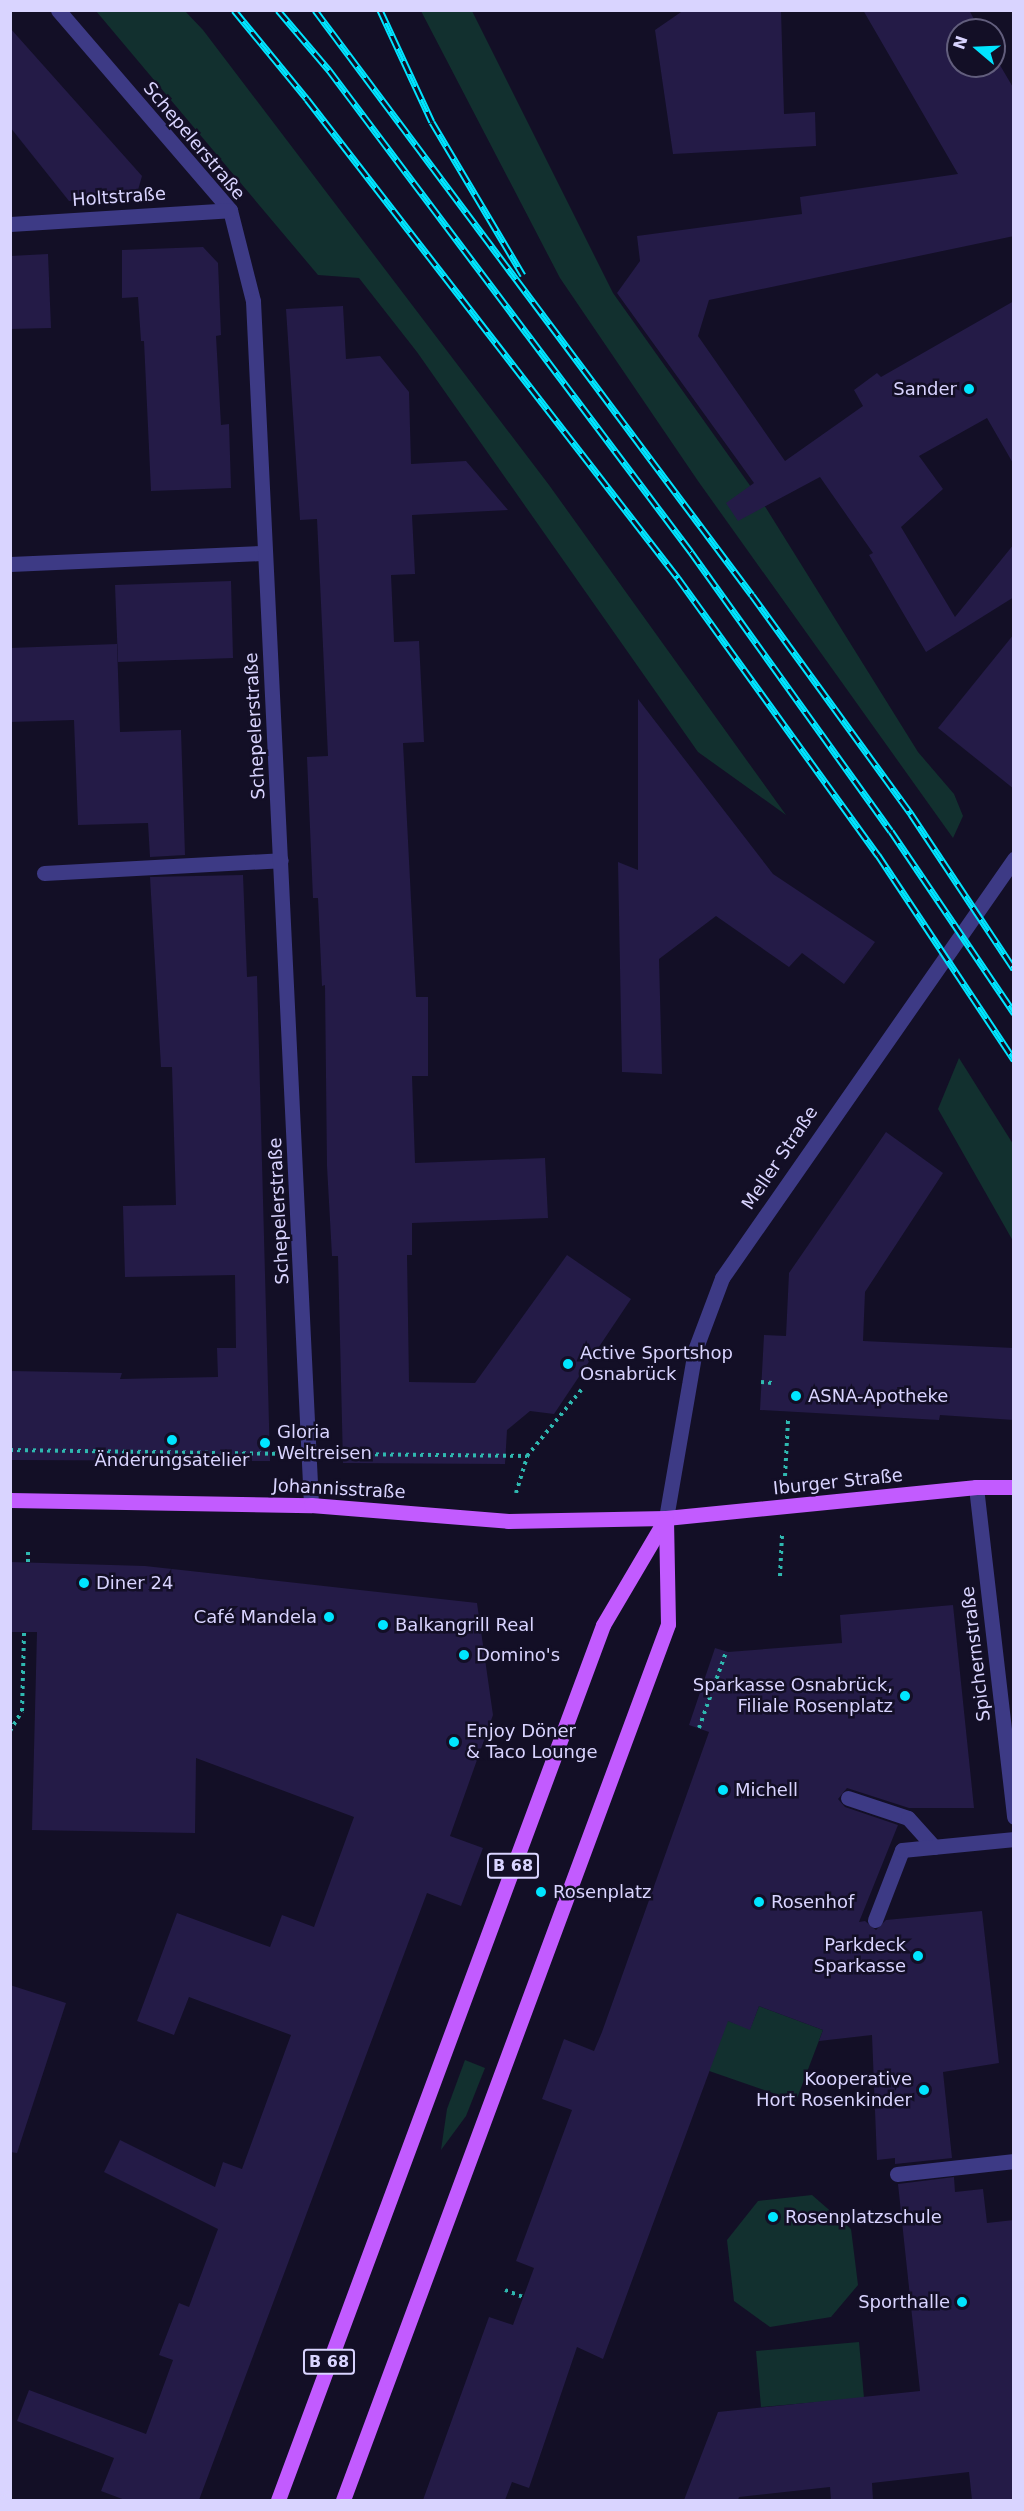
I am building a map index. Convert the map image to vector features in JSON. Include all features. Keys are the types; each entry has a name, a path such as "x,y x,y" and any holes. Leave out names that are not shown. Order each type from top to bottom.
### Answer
{"main road":[{"name":"Iburger Straße","path":"666,1518 976,1487 1014,1487"},
{"name":"Johannisstraße","path":"10,1500 311,1505 508,1521 666,1518"},
{"name":"B 68","path":"278,2500 603,1625 666,1518"},
{"path":"343,2500 668,1624 666,1518"}],"street":[{"name":"Schepelerstraße","path":"58,10 230,210 253,301 311,1505"},
{"name":"Holtstraße","path":"10,224 230,210"},
{"path":"10,564 266,553"},
{"name":"Meller Straße","path":"666,1518 695,1350 722,1278 1014,859"},
{"path":"44,873 281,860"},
{"name":"Spichernstraße","path":"976,1487 1014,1817"},
{"path":"848,1798 908,1818 934,1847"},
{"path":"875,1920 902,1850 1014,1839"},
{"path":"897,2174 1014,2161"}],"path":[{"path":"761,1382 772,1383"},
{"path":"508,1521 527,1456 582,1389"},
{"name":"Johannisstraße","path":"10,1450 270,1453"},
{"name":"Johannisstraße","path":"343,1454 527,1456"},
{"path":"28,1552 28,1562"},
{"path":"10,1731 22,1711 24,1632"},
{"path":"699,1728 726,1652"},
{"path":"505,2290 523,2297"}],"green space":[{"path":"96,11 185,11 203,30 549,485 786,815 698,752 417,352 359,278 318,275"},
{"path":"421,11 472,11 613,293 766,508 918,752 954,794 963,816 953,838 698,481 560,278"},
{"path":"959,1058 1013,1144 1013,1241 938,1109"},
{"path":"688,2006 750,2029 759,2006 823,2030 796,2101 666,2056"},
{"path":"465,2060 485,2068 466,2116 441,2150 447,2109"},
{"path":"812,2195 851,2229 858,2285 831,2317 770,2327 734,2301 727,2240 758,2201"},
{"path":"859,2342 864,2398 761,2407 756,2351"}],"building":[{"path":"684,10 781,10 784,114 815,112 816,146 673,154 655,30"},
{"path":"863,10 969,10 973,18 946,18 946,78 1006,78 1006,75 1014,89 1014,236 709,300 698,336 785,461 863,406 854,390 877,373 881,377 1014,301 1014,465 987,418 919,456 943,489 901,527 955,617 1014,544 1014,597 926,652 869,555 873,553 820,477 738,521 726,503 754,483 617,293 640,261 637,236 802,214 800,197 958,174"},
{"path":"10,28 142,176 136,197 69,201 10,127"},
{"path":"203,247 218,263 221,335 216,336 221,425 229,424 231,488 151,491 144,341 141,341 138,297 122,298 122,250"},
{"path":"48,254 51,328 10,329 10,256"},
{"path":"343,306 346,359 380,356 409,392 411,464 466,461 508,510 412,515 415,574 391,575 394,642 419,641 424,742 403,743 416,997 428,997 428,1076 412,1076 415,1163 545,1158 548,1218 412,1223 412,1255 407,1255 409,1382 475,1383 567,1255 631,1299 554,1414 530,1411 507,1430 505,1464 343,1463 338,1256 332,1256 327,1166 325,985 322,986 318,898 313,898 307,757 328,756 317,519 300,520 286,309"},
{"path":"231,581 233,658 118,662 115,585"},
{"path":"1014,634 1014,789 938,728"},
{"path":"117,644 120,732 181,730 185,855 150,857 148,823 78,825 74,720 10,722 10,648"},
{"path":"638,699 773,874 875,942 844,984 802,953 789,967 716,916 659,959 662,1074 622,1072 618,862 638,870"},
{"path":"243,875 247,977 257,976 270,1461 10,1460 10,1371 122,1373 120,1379 218,1377 217,1348 236,1348 235,1275 125,1277 123,1206 176,1205 172,1067 161,1067 150,877"},
{"path":"886,1132 943,1173 865,1292 863,1341 1014,1348 1014,1420 940,1415 939,1420 760,1410 764,1335 786,1336 789,1273"},
{"path":"10,1562 145,1566 477,1603 493,1715 450,1836 483,1848 461,1906 427,1893 199,2500 125,2500 101,2491 114,2458 17,2421 29,2390 146,2434 173,2360 159,2355 179,2303 189,2307 218,2229 104,2172 120,2140 215,2187 223,2162 242,2169 291,2035 189,1997 174,2035 137,2021 177,1913 270,1947 282,1915 314,1927 354,1817 196,1758 195,1833 32,1830 37,1632 10,1632"},
{"path":"953,1605 974,1808 909,1808 847,1788 838,1799 845,1807 898,1825 859,1922 865,1921 876,1930 886,1920 982,1911 999,2063 943,2072 952,2158 895,2164 895,2158 877,2160 872,2035 819,2041 823,2030 759,2006 750,2030 728,2021 603,2359 577,2347 529,2488 512,2482 505,2500 423,2500 489,2317 513,2325 534,2268 516,2261 572,2110 542,2099 564,2039 594,2051 602,2032 709,1732 689,1725 715,1648 728,1652 842,1643 840,1615"},
{"path":"10,1985 66,2003 17,2153 10,2152"},
{"path":"954,2177 955,2192 983,2189 987,2223 1014,2220 1014,2500 972,2500 969,2472 872,2483 873,2500 831,2500 830,2487 739,2497 738,2500 684,2500 718,2412 920,2391 898,2184"}],"railway":[{"path":"234,10 307,99 678,578 878,855 1014,1060"},
{"path":"278,10 329,70 691,552 891,831 1014,1013"},
{"path":"315,10 752,595 911,814 1014,969"},
{"path":"380,10 432,122 523,275"}],"place":[{"name":"Sander","path":"969,389"},
{"name":"Active Sportshop Osnabrück","path":"568,1364"},
{"name":"ASNA-Apotheke","path":"796,1396"},
{"name":"Änderungsatelier","path":"172,1440"},
{"name":"Gloria Weltreisen","path":"265,1443"},
{"name":"Diner 24","path":"84,1583"},
{"name":"Café Mandela","path":"329,1617"},
{"name":"Balkangrill Real","path":"383,1625"},
{"name":"Domino's","path":"464,1655"},
{"name":"Sparkasse Osnabrück, Filiale Rosenplatz","path":"905,1696"},
{"name":"Enjoy Döner & Taco Lounge","path":"454,1742"},
{"name":"Michell","path":"723,1790"},
{"name":"Rosenplatz","path":"541,1892"},
{"name":"Rosenhof","path":"759,1902"},
{"name":"Parkdeck Sparkasse","path":"918,1956"},
{"name":"Kooperative Hort Rosenkinder","path":"924,2090"},
{"name":"Rosenplatzschule","path":"773,2217"},
{"name":"Sporthalle","path":"962,2302"}]}
